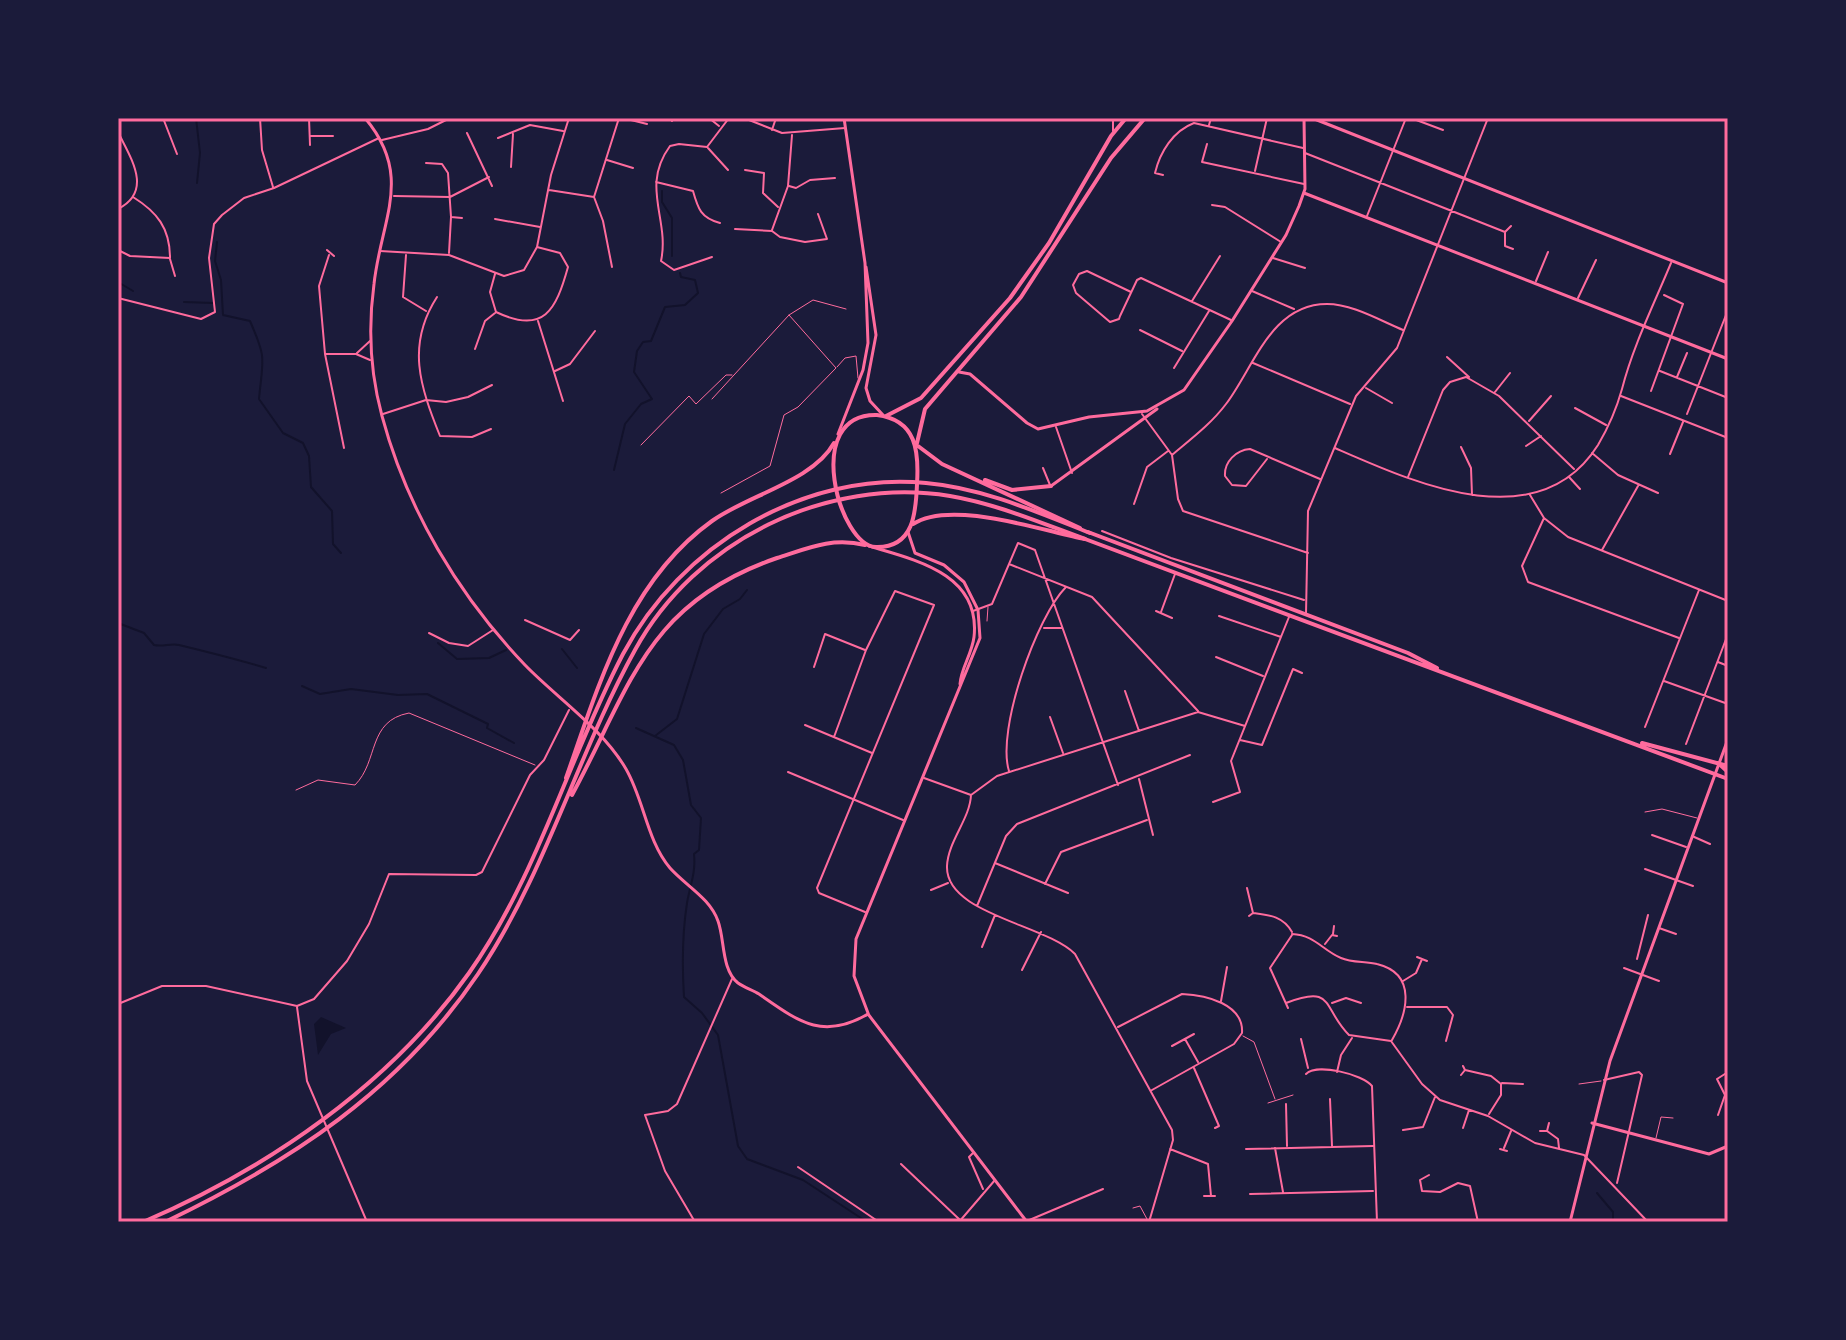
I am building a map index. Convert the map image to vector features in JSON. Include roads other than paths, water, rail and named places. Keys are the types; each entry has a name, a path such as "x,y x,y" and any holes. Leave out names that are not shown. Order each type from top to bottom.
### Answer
{"highway":[{"path":"143,1222 191,1200 299,1137 399,1054 448,1000 483,950 519,889 570,770 617,640 662,568 712,521 815,466 838,434 859,417 885,416 921,398 1010,298 1049,243 1111,136 1125,118 1134,118"},
{"path":"610,711 634,669 667,625 717,585 749,569 827,541 867,546 890,545 908,532 913,524 917,500 917,445 925,409 1021,297 1111,158 1145,118"},
{"path":"885,416 905,426 917,445 942,464 1090,533"},
{"path":"834,443 838,483 848,527 867,546"},
{"path":"972,477 1012,490 1051,486"},
{"path":"570,770 624,653 657,603 693,565 754,521 815,495 880,483 929,483 996,498 1408,653 1439,670"},
{"path":"165,1222 284,1160 348,1114 406,1061 436,1028 485,963 516,911 580,777 637,646 661,613 683,586 749,533 831,500 872,495 949,496 998,508 1640,743 1728,779"},
{"path":"913,524 928,517 990,518 1085,539"},
{"path":"1640,743 1728,766"},
{"path":"1718,763 1720,769 1728,772"}],"street":[{"path":"163,118 177,154"},
{"path":"260,118 262,150 274,188"},
{"path":"309,118 310,145"},
{"path":"365,118 381,139 394,181 394,196 379,251 371,360 381,414 405,485 429,535 501,638 624,766 659,851 714,911 733,977 780,1010 817,1027 839,1026 868,1014"},
{"path":"118,298 201,319 215,312 209,258 214,224 234,202 274,188 381,139 428,129 450,118"},
{"path":"379,251 449,255 504,276 524,270 537,247 548,190 569,118"},
{"path":"612,267 603,221 594,197 621,118 647,124"},
{"path":"709,118 720,127"},
{"path":"707,147 729,118"},
{"path":"744,118 771,131 792,134 846,128"},
{"path":"771,131 776,118"},
{"path":"844,118 876,335 866,388 870,401 885,416"},
{"path":"1111,136 1113,118"},
{"path":"1209,126 1211,118"},
{"path":"1254,174 1267,118"},
{"path":"1043,468 1051,486 1190,385 1282,242 1304,193 1304,118"},
{"path":"1312,118 1728,283"},
{"path":"1367,216 1406,118"},
{"path":"1411,118 1443,130"},
{"path":"1306,615 1306,517 1352,405 1394,353 1488,118"},
{"path":"1163,175 1155,173 1158,158 1176,135 1190,124 1209,126 1304,151 1505,232"},
{"path":"498,138 530,125 564,132"},
{"path":"118,132 138,174 133,197 118,209"},
{"path":"511,167 513,132"},
{"path":"467,133 492,186"},
{"path":"772,231 788,186 792,134"},
{"path":"309,136 333,136"},
{"path":"118,145 123,142"},
{"path":"1207,144 1202,162 1305,184"},
{"path":"656,265 661,261 663,248 655,182 670,146 707,147 728,170"},
{"path":"606,160 633,168"},
{"path":"426,163 442,164 448,173 451,217 449,255"},
{"path":"745,170 764,173 763,193 779,208"},
{"path":"394,196 450,197 489,177"},
{"path":"788,186 796,188 810,180 835,178"},
{"path":"655,182 693,191 699,187"},
{"path":"548,190 594,197"},
{"path":"693,191 699,211 707,219 720,223"},
{"path":"1304,193 1728,359"},
{"path":"133,197 153,211 163,224 175,276"},
{"path":"1212,205 1225,207 1282,242"},
{"path":"818,214 828,245"},
{"path":"451,217 462,218"},
{"path":"495,219 541,227"},
{"path":"1511,226 1505,232 1505,246 1513,249"},
{"path":"735,229 772,231 780,237 805,242 827,239"},
{"path":"496,273 490,292 496,312 512,320 538,320 559,301 568,267 560,253 537,247"},
{"path":"118,250 130,256 170,258"},
{"path":"327,250 329,255 319,286 325,354 344,448"},
{"path":"1535,283 1548,252"},
{"path":"406,253 403,297 427,312"},
{"path":"329,255 334,256"},
{"path":"1192,301 1220,256"},
{"path":"661,261 674,270 712,257"},
{"path":"1272,257 1305,268"},
{"path":"1578,299 1596,260"},
{"path":"1334,448 1407,478 1472,495 1530,493 1568,476 1592,453 1607,425 1672,261"},
{"path":"838,434 858,385 868,343 865,263"},
{"path":"1131,292 1086,271 1073,285 1076,293 1110,322 1120,318 1141,278 1232,321"},
{"path":"1251,290 1295,311"},
{"path":"1647,384 1652,388 1683,304 1664,295"},
{"path":"437,297 427,312 419,336 417,362 426,400 440,436 472,437 491,429"},
{"path":"1172,455 1218,414 1276,327 1295,311 1317,305 1337,305 1404,330"},
{"path":"1174,368 1210,310"},
{"path":"1687,414 1728,310"},
{"path":"475,349 485,321 496,312"},
{"path":"538,320 563,401"},
{"path":"1140,330 1183,352"},
{"path":"554,371 570,364 595,331"},
{"path":"356,354 370,341"},
{"path":"1677,378 1686,362 1687,353"},
{"path":"325,354 356,354 371,360"},
{"path":"1453,361 1457,355"},
{"path":"1447,357 1528,422 1575,470"},
{"path":"1252,363 1352,405"},
{"path":"1659,371 1728,398"},
{"path":"957,372 970,374 1038,429 1088,418 1141,413 1158,407"},
{"path":"1494,393 1510,373"},
{"path":"1407,478 1443,390 1453,380 1469,377"},
{"path":"381,414 426,400 446,402 468,397 492,385"},
{"path":"1364,387 1392,403"},
{"path":"1621,395 1728,438"},
{"path":"1528,422 1551,396"},
{"path":"1575,408 1607,425"},
{"path":"1141,413 1172,455 1178,500 1188,514 1308,553"},
{"path":"1670,454 1684,420"},
{"path":"1056,427 1072,473"},
{"path":"1526,446 1542,435"},
{"path":"1461,447 1471,468 1472,495"},
{"path":"1134,504 1147,467 1169,450"},
{"path":"1267,459 1246,486 1232,485 1225,476 1227,464 1241,450 1254,450 1267,459 1321,480"},
{"path":"1458,455 1464,452"},
{"path":"1592,453 1618,475 1658,493"},
{"path":"1568,476 1580,489"},
{"path":"1602,551 1638,485"},
{"path":"1530,493 1544,518 1568,537 1728,601"},
{"path":"1544,518 1522,566 1528,582 1679,638"},
{"path":"1102,531 1171,558 1306,600"},
{"path":"908,532 915,553 957,575 978,610 978,645 856,939 853,965 856,989 868,1014 1027,1221 1103,1189"},
{"path":"972,611 988,607 1018,543 1036,552 1118,785"},
{"path":"867,546 939,570 959,586 972,611 974,636 960,685"},
{"path":"1009,564 1092,597 1191,699 1198,712"},
{"path":"1172,618 1159,612 1175,573"},
{"path":"1009,772 1006,759 1011,708 1042,627 1054,601 1067,586"},
{"path":"1645,727 1699,589"},
{"path":"834,737 866,650 895,591 934,605 817,890 866,912"},
{"path":"1219,616 1281,637"},
{"path":"1213,802 1240,792 1231,764 1289,617"},
{"path":"525,620 570,640 579,630"},
{"path":"1042,627 1063,627"},
{"path":"429,633 449,643 468,646 494,629"},
{"path":"814,667 825,634 866,650"},
{"path":"1686,744 1728,634"},
{"path":"1216,657 1265,677"},
{"path":"1717,662 1728,666"},
{"path":"1240,740 1262,745 1293,669 1302,673"},
{"path":"1663,681 1728,704"},
{"path":"1125,691 1139,731"},
{"path":"118,1004 162,986 239,992 297,1006 314,999 347,961 374,915 389,874 476,875 482,872 569,710"},
{"path":"1149,1220 1173,1132 1117,1028 1077,957 1060,941 977,906 958,894 950,882 948,857 971,795 994,777 1198,712 1245,726"},
{"path":"1050,717 1064,755"},
{"path":"805,725 873,753"},
{"path":"1570,1222 1604,1080 1697,818 1728,741"},
{"path":"977,906 1006,836 1017,824 1190,755"},
{"path":"788,772 904,820"},
{"path":"922,777 971,795"},
{"path":"1139,777 1153,835"},
{"path":"1045,884 1055,858 1063,851 1147,820"},
{"path":"1652,835 1687,847"},
{"path":"1691,835 1710,844"},
{"path":"994,863 1068,893"},
{"path":"1645,869 1649,873 1693,886"},
{"path":"930,891 950,882"},
{"path":"1247,888 1251,915 1286,920 1292,934"},
{"path":"982,947 984,935 996,914"},
{"path":"1637,959 1648,915"},
{"path":"1648,921 1653,923"},
{"path":"1324,945 1332,935 1334,926"},
{"path":"1658,928 1676,934"},
{"path":"1022,970 1041,932"},
{"path":"1292,934 1311,937 1341,958 1384,966 1402,982 1407,1007 1391,1041"},
{"path":"1288,1008 1270,968 1292,934"},
{"path":"1332,935 1337,936"},
{"path":"1643,936 1653,940"},
{"path":"1417,957 1427,961"},
{"path":"1402,982 1416,973 1422,959"},
{"path":"1221,1003 1227,967"},
{"path":"1624,968 1659,981"},
{"path":"695,1222 665,1171 645,1115 668,1111 677,1104 726,984 733,977"},
{"path":"1117,1028 1179,994 1221,1003 1238,1013 1242,1022 1241,1036 1231,1046 1151,1091"},
{"path":"1286,1003 1315,995 1330,1003 1338,1022 1352,1037 1375,1036 1391,1041 1435,1097 1488,1116 1528,1141 1584,1155 1616,1184 1648,1222"},
{"path":"1330,1003 1343,998 1356,998 1361,1003"},
{"path":"297,1006 307,1081 367,1222"},
{"path":"1407,1007 1447,1007 1453,1015 1446,1041"},
{"path":"1445,1032 1449,1034"},
{"path":"1172,1046 1194,1034"},
{"path":"1337,1073 1341,1055 1352,1037"},
{"path":"1185,1039 1199,1064"},
{"path":"1301,1039 1309,1070 1306,1074"},
{"path":"1193,1067 1219,1126 1215,1128"},
{"path":"1461,1075 1464,1068 1488,1075 1501,1084"},
{"path":"1309,1070 1368,1081 1373,1089 1377,1222"},
{"path":"1604,1080 1639,1072 1641,1080 1616,1184"},
{"path":"1717,1079 1728,1072"},
{"path":"1715,1075 1725,1093 1718,1115"},
{"path":"1501,1084 1516,1079 1523,1084"},
{"path":"1488,1116 1501,1095 1501,1084"},
{"path":"1403,1130 1425,1125 1435,1097"},
{"path":"1330,1099 1332,1146"},
{"path":"1286,1104 1287,1148"},
{"path":"1716,1105 1721,1107"},
{"path":"1463,1128 1470,1109"},
{"path":"1547,1131 1549,1123"},
{"path":"1592,1123 1704,1153 1718,1153 1728,1146"},
{"path":"1504,1150 1511,1131"},
{"path":"1540,1131 1547,1131 1558,1139 1558,1149"},
{"path":"1246,1149 1375,1146"},
{"path":"1275,1148 1283,1193"},
{"path":"1170,1149 1206,1162 1211,1172 1213,1196 1204,1196"},
{"path":"975,1152 969,1157 984,1190"},
{"path":"901,1164 960,1221 996,1179"},
{"path":"798,1167 879,1222"},
{"path":"1429,1175 1422,1174 1419,1184 1421,1192 1440,1192 1462,1183"},
{"path":"1462,1183 1463,1176"},
{"path":"1462,1183 1472,1190 1478,1222"},
{"path":"1250,1194 1376,1191"}],"lane":[{"path":"712,399 789,315 813,300 846,309"},
{"path":"789,315 836,368"},
{"path":"721,493 770,466 784,415 798,407 845,358 856,356 859,364 858,385"},
{"path":"641,445 689,396 696,404 726,375 734,374"},
{"path":"987,621 988,607"},
{"path":"296,790 318,780 355,785 361,779 375,737 393,718 409,713 538,766"},
{"path":"1645,812 1662,809 1697,818"},
{"path":"1241,1036 1254,1042 1275,1099"},
{"path":"1579,1084 1604,1080"},
{"path":"1268,1103 1293,1095"},
{"path":"1655,1140 1661,1117 1673,1118"},
{"path":"1133,1208 1140,1206 1149,1220"}],"waterway":[{"path":"196,118 200,153 197,183"},
{"path":"662,191 662,202 672,218 672,256"},
{"path":"217,242 215,261 221,280 223,315 250,321 262,359 259,399 283,433 303,443 309,456 311,487 332,511 333,544 341,553"},
{"path":"614,470 625,424 641,404 652,399 634,372 637,351 643,342 651,341 665,307 685,305 698,293 695,280 681,277 680,273"},
{"path":"118,282 133,291"},
{"path":"184,302 213,303"},
{"path":"655,736 677,719 704,634 723,609 740,599 747,590"},
{"path":"118,623 144,633 154,645 179,645 266,668"},
{"path":"438,643 457,659 489,658 506,650"},
{"path":"562,649 577,668"},
{"path":"302,686 320,694 351,689 398,695 427,694 488,724 487,728 514,743"},
{"path":"636,728 674,745 683,760 691,805 701,818 699,850 694,854 684,927 684,997 702,1013 718,1035 738,1146 747,1159 803,1180 867,1222"},
{"path":"1597,1193 1613,1212 1613,1222"}]}
